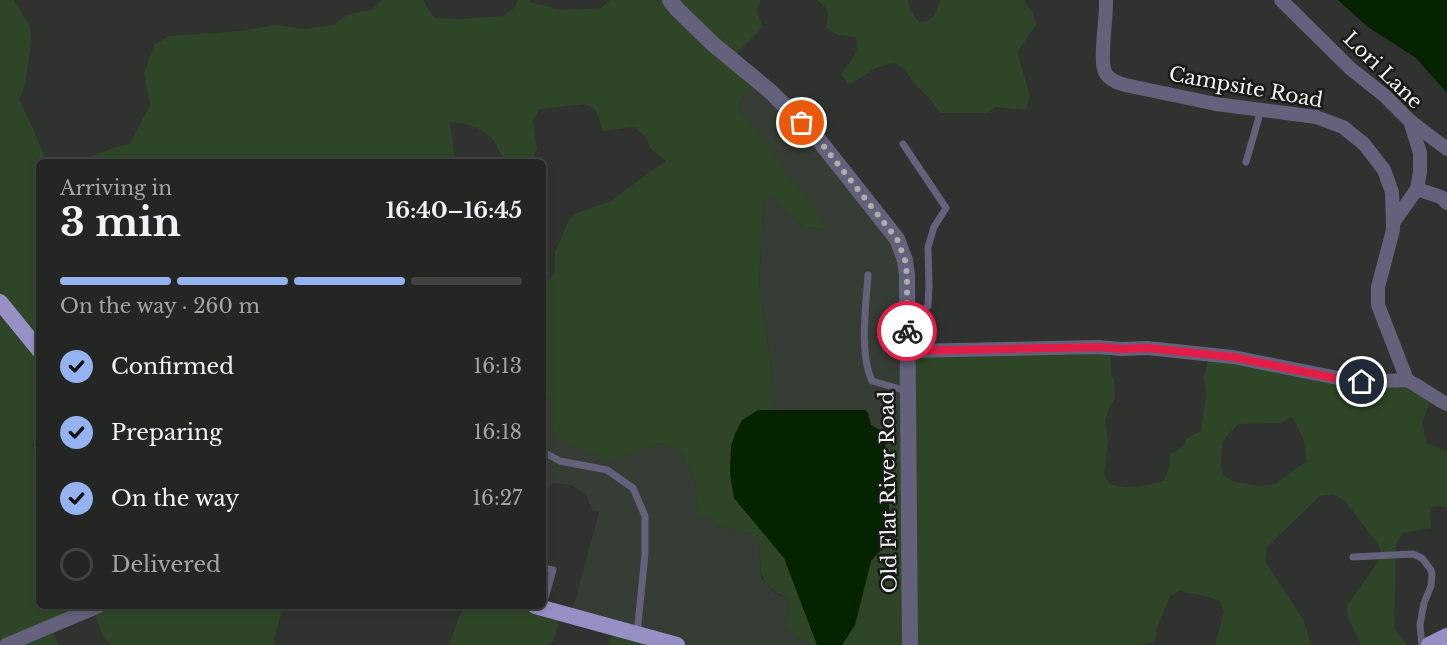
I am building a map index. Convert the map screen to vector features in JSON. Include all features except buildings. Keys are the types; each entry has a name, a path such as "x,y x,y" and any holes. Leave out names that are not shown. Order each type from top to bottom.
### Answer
{"main road":[{"path":"0,302 36,346"},
{"path":"546,607 677,645"},
{"path":"1429,645 1447,636"}],"street":[{"name":"Old Flat River Road","path":"670,0 713,44 771,93 818,139 897,239 905,260 907,275 910,645"},
{"name":"Campsite Road","path":"1106,0 1102,61 1105,73 1110,78 1130,86 1216,104 1316,117 1343,127 1370,150 1384,170 1393,201 1393,223"},
{"name":"Lori Lane","path":"1281,0 1351,69 1385,96 1410,121 1420,153 1417,189"},
{"path":"1410,121 1447,149"},
{"path":"1407,380 1378,305 1378,287 1393,223 1417,189 1445,199"},
{"path":"907,351 1147,348 1233,357 1358,382 1407,380 1447,404"},
{"path":"6,645 92,609"}],"lane":[{"path":"1246,162 1261,110"},
{"path":"903,144 946,208 934,227 928,247 928,306 907,328"},
{"path":"868,275 864,331 866,369 872,381 908,391"},
{"path":"546,454 561,461 607,470 633,488 645,516 645,554 637,634"},
{"path":"1353,557 1413,555 1422,558 1428,565 1432,580 1422,611 1420,625 1422,645"},
{"path":"546,569 553,570 546,591"}],"shaded area":[{"path":"0,0 14,0 30,26 31,43 25,86 19,99 45,157 48,159 36,159 36,440 32,445 36,454 36,609 282,609 274,640 275,645 111,645 103,637 94,611 51,627 59,645 0,645"},
{"path":"382,0 423,0 435,18 460,19 503,16 515,7 518,0 529,0 561,10 601,8 610,0 761,0 758,10 763,27 733,57 756,80 744,93 738,108 827,227 823,229 810,227 807,231 771,196 766,198 763,209 759,285 772,372 769,396 771,410 758,410 734,498 784,558 817,645 807,645 786,627 789,599 766,583 761,570 759,541 751,534 720,527 708,516 698,516 695,478 679,450 660,443 611,460 565,443 552,429 552,403 546,394 546,284 555,272 555,252 569,220 577,213 611,201 666,161 650,148 646,137 634,127 603,131 596,110 586,104 540,109 533,120 537,149 533,159 504,159 490,136 468,125 450,122 455,159 85,159 115,147 130,144 150,105 144,74 154,45 169,36 241,31 275,25 306,29 333,25 354,13 371,10"},
{"path":"817,0 908,0 910,10 919,22 924,22 935,13 940,0 1023,0 1032,11 1036,25 1017,52 1030,96 1026,110 996,107 986,113 940,113 904,70 894,63 876,68 849,85 841,74 856,52 857,42 855,37 838,35 826,27 827,12"},
{"path":"1338,0 1447,0 1447,93 1416,58 1368,27"},
{"path":"756,80 898,238 907,435 887,451 885,439 882,438 879,430 871,425 865,410 771,410 769,396 772,372 759,285 763,209 766,197 771,196 807,231 810,227 823,229 826,227 738,108 744,93"},
{"path":"1110,348 1115,399 1105,420 1108,442 1104,474 1110,484 1123,487 1164,480 1169,470 1170,454 1184,446 1186,439 1201,431 1206,395 1204,377 1209,355 1352,380 1406,379 1432,396 1422,423 1427,443 1447,452 1447,508 1430,507 1431,528 1403,533 1396,544 1394,628 1407,645 1361,645 1348,617 1347,605 1378,562 1381,551 1345,501 1333,494 1320,496 1267,547 1265,561 1304,621 1311,645 1215,645 1224,611 1219,601 1180,591 1170,596 1157,628 1155,642 1138,645 842,645 855,625 871,561 887,543 890,526 887,451 907,435 907,357","holes":["1292,417 1303,438 1307,461 1275,484 1261,486 1234,482 1223,475 1222,444 1238,424 1280,423"]},
{"path":"546,394 552,403 552,429 635,453 660,443 679,450 695,478 699,515 708,516 720,527 751,534 759,541 761,578 775,593 789,599 786,627 807,645 684,645 571,615 599,512 593,511 586,495 571,485 553,483 546,489"},
{"path":"758,410 865,410 871,425 880,430 882,438 885,439 890,526 887,543 871,561 855,625 842,645 817,645 784,558 734,498 730,475 731,446 742,420"},
{"path":"462,609 546,609 560,613 554,641 548,645 449,645"},
{"path":"613,627 684,645 609,645"}],"way so far":[{"path":"802,123 818,139 897,239 905,260 907,275 907,331"}],"route":[{"path":"907,331 907,351 1147,348 1233,357 1362,382"}]}
